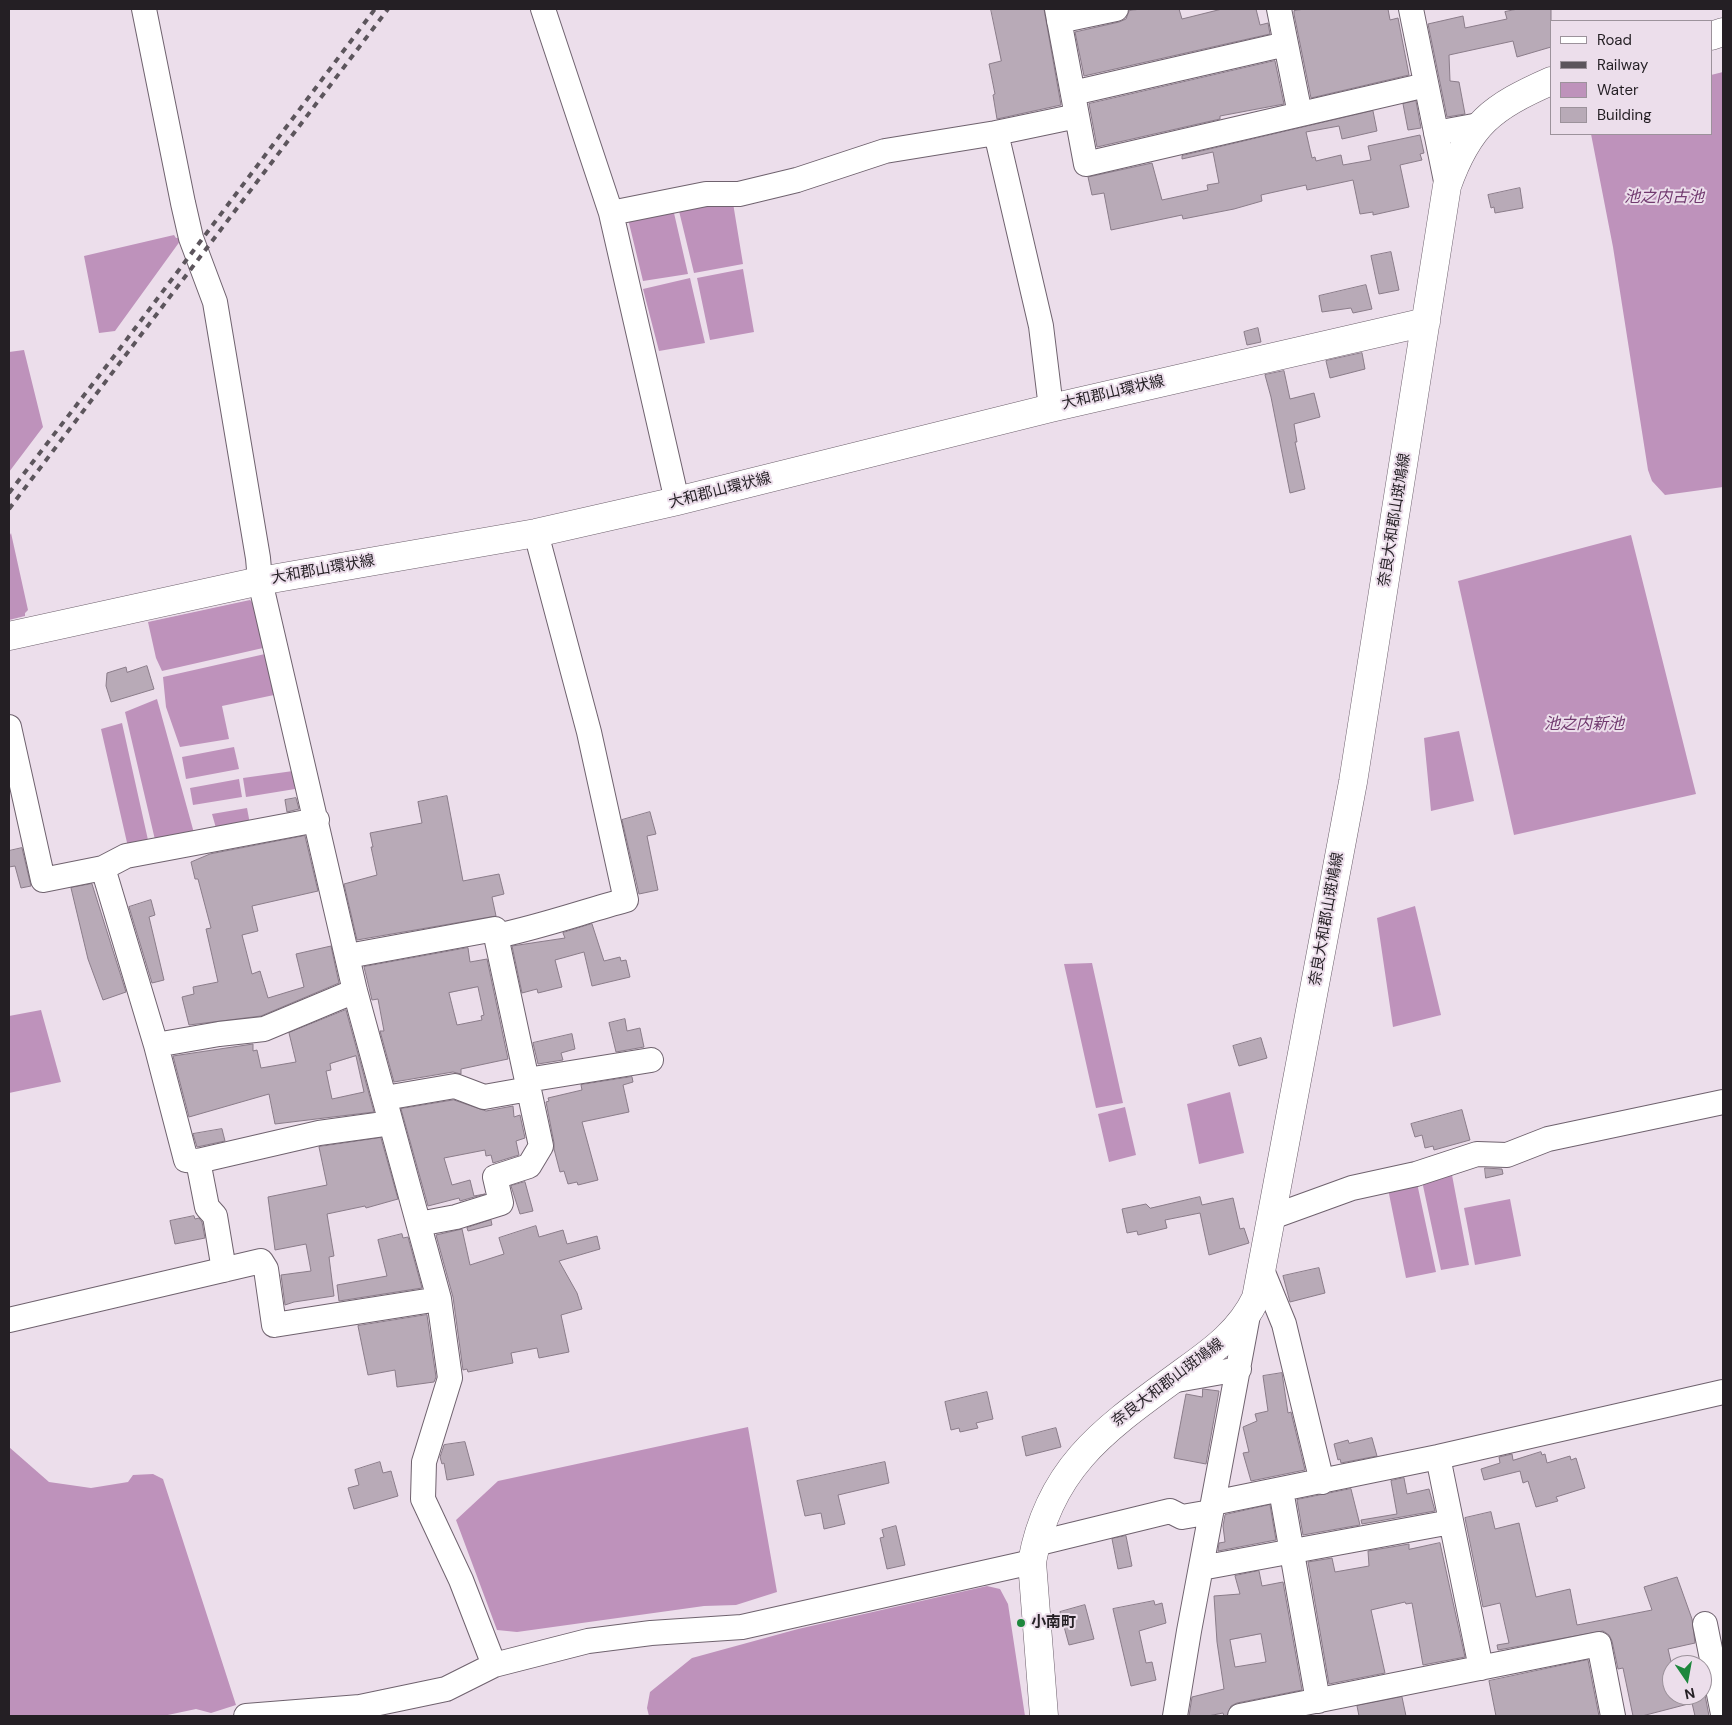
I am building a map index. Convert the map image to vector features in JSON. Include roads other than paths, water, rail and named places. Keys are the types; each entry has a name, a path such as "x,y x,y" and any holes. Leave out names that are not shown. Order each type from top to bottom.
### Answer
{"main road":[{"name":"奈良大和郡山斑鳩線","path":"1044,1716 1033,1553 1043,1517 1054,1495 1069,1470 1088,1446 1120,1418 1212,1350 1248,1316 1256,1298 1353,782 1447,186 1456,160 1479,125 1509,101 1550,81"},
{"name":"大和郡山環状線","path":"9,636 260,581 536,533 677,502 1051,408 1426,322"}],"street":[{"path":"144,9 191,238 215,302 257,549 260,581 317,820 355,991 438,1299 450,1378 424,1462 423,1499 461,1580 494,1665"},
{"path":"543,9 611,213 677,502"},
{"path":"1116,9 1058,15 1086,164 1426,85"},
{"path":"1279,9 1300,114"},
{"path":"1411,9 1447,186"},
{"path":"1073,93 1286,44"},
{"path":"611,213 706,194 739,194 797,180 885,151 996,133 1077,116"},
{"path":"1436,133 1479,125"},
{"path":"996,133 1042,326 1051,408"},
{"path":"496,936 542,926 574,914 626,900 589,732 536,533"},
{"path":"9,727 43,880 103,868 126,856 317,820"},
{"path":"103,868 156,1045 186,1160 198,1161 319,1133 392,1123"},
{"path":"348,956 495,929 541,1146 528,1166 495,1177 500,1203 456,1217 419,1224"},
{"path":"156,1045 219,1034 264,1029 355,991"},
{"path":"385,1098 455,1086 484,1096 528,1084 651,1060"},
{"path":"1272,1217 1352,1188 1416,1174 1477,1154 1507,1155 1548,1139 1723,1102"},
{"path":"198,1161 207,1208 215,1216 224,1270"},
{"path":"9,1320 261,1261 266,1269 274,1325 438,1299"},
{"path":"1262,1270 1284,1324 1322,1482"},
{"path":"1175,1716 1248,1316"},
{"path":"1170,1382 1238,1368"},
{"path":"246,1716 360,1707 446,1688 494,1665 588,1641 651,1633 742,1628 1033,1553 1170,1511 1182,1517 1281,1490 1438,1458 1723,1392"},
{"path":"1438,1458 1481,1668"},
{"path":"1281,1490 1322,1706"},
{"path":"1201,1568 1451,1522"},
{"path":"1705,1624 1723,1714"},
{"path":"1240,1716 1322,1706 1481,1668 1599,1644 1613,1716"}],"water":[{"name":"池之内古池","path":"1723,72 1723,487 1665,495 1652,481 1648,470 1613,247 1591,135 1712,135 1712,75"},
{"path":"713,203 733,203 743,264 694,273 679,211"},
{"path":"674,213 688,274 643,281 628,219"},
{"path":"174,235 176,238 183,237 115,331 99,333 84,256"},
{"path":"743,269 754,332 710,340 697,278"},
{"path":"690,278 705,343 659,351 643,289"},
{"path":"24,350 43,427 9,472 9,352"},
{"path":"11,533 28,610 25,616 9,620 9,537"},
{"name":"池之内新池","path":"1631,535 1696,794 1514,835 1458,581"},
{"path":"250,600 253,603 263,648 162,671 156,658 148,622"},
{"path":"265,654 274,695 222,706 229,739 180,747 166,707 163,677"},
{"path":"157,699 194,833 156,844 125,712"},
{"path":"122,723 148,840 128,847 101,729"},
{"path":"1459,731 1474,801 1431,811 1424,738"},
{"path":"234,747 239,769 186,779 182,757"},
{"path":"293,771 295,789 246,797 243,778"},
{"path":"239,779 242,797 193,805 190,788"},
{"path":"247,808 250,824 216,828 212,814"},
{"path":"1415,906 1441,1015 1393,1027 1377,918"},
{"path":"1092,963 1123,1103 1096,1108 1064,964"},
{"path":"41,1010 61,1082 9,1093 9,1016"},
{"path":"1230,1092 1244,1153 1199,1164 1187,1104"},
{"path":"1125,1107 1136,1155 1109,1162 1098,1114"},
{"path":"1452,1175 1469,1265 1441,1270 1422,1181"},
{"path":"1417,1183 1436,1272 1406,1278 1388,1189"},
{"path":"1510,1199 1521,1256 1475,1265 1464,1208"},
{"path":"748,1427 777,1592 736,1605 704,1606 517,1632 497,1630 456,1520 498,1481"},
{"path":"9,1447 49,1482 91,1488 128,1482 133,1475 153,1474 163,1479 236,1705 211,1713 196,1709 163,1716 9,1716"},
{"path":"987,1586 1000,1589 1008,1604 1025,1716 649,1716 647,1708 650,1692 692,1658 798,1629"}],"railway":[{"path":"9,493 375,9"},
{"path":"9,509 388,9"}],"place":[{"name":"小南町","path":"1021,1623"}]}
